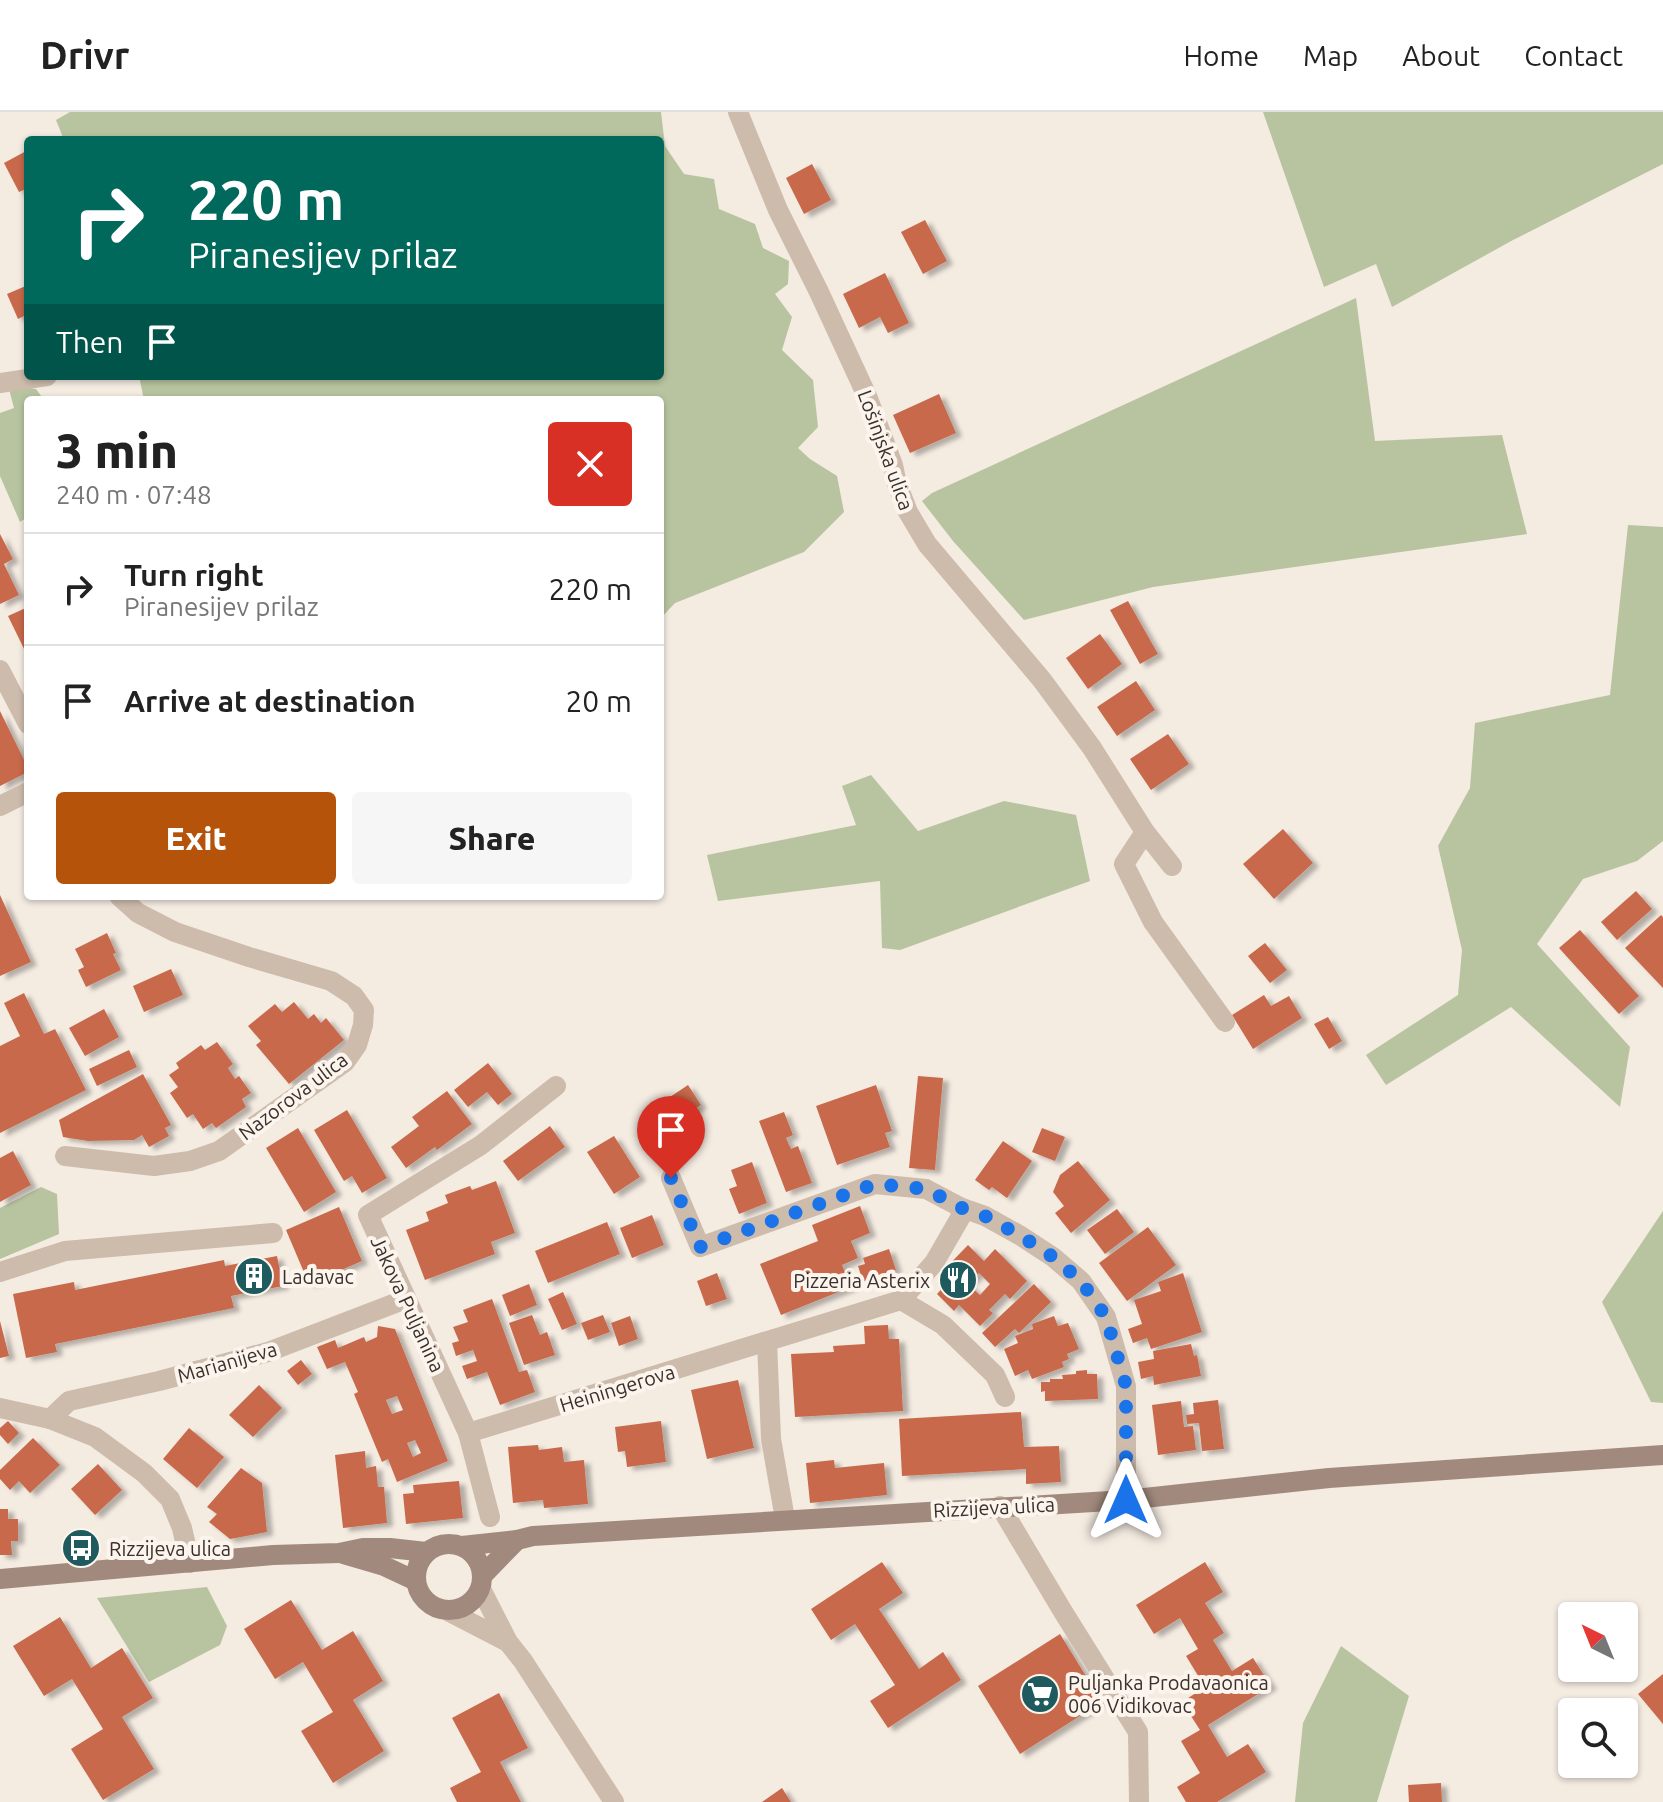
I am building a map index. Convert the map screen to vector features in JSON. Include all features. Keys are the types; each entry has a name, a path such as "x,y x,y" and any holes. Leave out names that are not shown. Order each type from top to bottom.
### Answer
{"street":[{"name":"Lošinjska ulica","path":"738,112 778,210 867,396 908,512 927,544 1059,703 1092,748 1145,832 1172,866"},
{"path":"0,383 24,379"},
{"path":"0,670 24,716"},
{"path":"0,806 24,794"},
{"path":"1145,832 1124,864 1153,922 1225,1022"},
{"name":"Nazorova ulica","path":"65,1156 154,1166 190,1161 219,1151 345,1062 357,1045 363,1025 364,1010 354,996 331,981 175,932 138,913 123,900"},
{"name":"Jakova Puljanina","path":"490,1517 468,1433 368,1215 481,1145 556,1086"},
{"path":"671,1178 700,1247 875,1184 926,1189 997,1222 1053,1257 1081,1281 1106,1317 1126,1386 1126,1500"},
{"path":"962,1208 960,1218 934,1263 901,1300 943,1325 995,1375 1005,1397"},
{"path":"0,1272 65,1251 273,1233"},
{"name":"Marianijeva","path":"50,1419 69,1401 268,1352 406,1299"},
{"name":"Heiningerova","path":"468,1433 901,1300"},
{"path":"767,1342 771,1439 785,1519"},
{"path":"0,1408 50,1419 95,1437 144,1473 170,1499 182,1528 190,1563"},
{"name":"Rizzijeva ulica","path":"462,1546 533,1536 1126,1500 1329,1478 1663,1455"},
{"path":"1000,1506 1138,1732 1139,1802"},
{"path":"448,1611 468,1605 475,1598 482,1582 517,1540"},
{"path":"508,1642 430,1605 423,1598 416,1581 419,1560 426,1552 453,1543 470,1550 476,1557 482,1582 508,1642 614,1802"},
{"path":"0,1579 273,1555 339,1553 363,1548 426,1552"},
{"path":"339,1553 384,1566 416,1581"}],"green space":[{"path":"70,112 661,112 664,136 62,136 56,120"},
{"path":"1263,112 1663,112 1663,164 1513,240 1392,307 1376,264 1324,287"},
{"path":"664,138 665,146 684,174 714,179 719,209 755,224 763,248 789,261 788,284 775,294 792,317 782,350 813,380 818,427 798,448 837,476 844,512 804,552 675,603 664,615 664,396 143,396 140,380 664,380"},
{"path":"1356,298 1375,441 1502,435 1527,534 1153,587 1024,620 953,541 922,501 932,493"},
{"path":"8,385 36,389 41,396 24,396 24,520 20,522 0,476 0,413 14,408"},
{"path":"1628,525 1663,527 1663,841 1637,861 1583,879 1537,944 1630,1047 1620,1107 1511,1007 1386,1085 1366,1055 1458,995 1462,950 1438,846 1470,788 1475,723 1610,695"},
{"path":"871,775 918,831 1004,801 1076,815 1090,881 900,950 882,948 880,881 718,901 707,855 856,825 842,786"},
{"path":"41,1187 57,1194 59,1234 0,1259 0,1208"},
{"path":"1663,1211 1663,1403 1651,1402 1602,1302"},
{"path":"207,1587 227,1626 220,1645 149,1682 97,1598"},
{"path":"1341,1646 1409,1696 1377,1802 1295,1802 1303,1723"}],"building":[{"path":"24,152 24,190 19,192 4,163"},
{"path":"812,164 831,200 804,214 786,178"},
{"path":"925,220 947,261 923,274 901,232"},
{"path":"885,273 909,323 888,333 880,317 859,328 843,294"},
{"path":"24,287 24,316 18,319 7,294"},
{"path":"939,394 956,433 910,453 893,415"},
{"path":"0,534 13,559 4,564 19,595 0,604"},
{"path":"1128,601 1158,654 1140,664 1110,610"},
{"path":"24,609 24,649 8,616"},
{"path":"1100,634 1122,664 1088,689 1066,658"},
{"path":"1136,681 1155,710 1117,736 1097,707"},
{"path":"0,711 24,760 24,774 0,786"},
{"path":"1168,734 1189,764 1151,790 1130,759"},
{"path":"1283,829 1313,863 1274,899 1243,864"},
{"path":"1636,891 1652,909 1617,940 1601,922"},
{"path":"0,895 31,962 0,976"},
{"path":"1661,915 1663,917 1663,988 1625,948"},
{"path":"1580,930 1639,996 1619,1014 1559,948"},
{"path":"107,933 121,970 86,987 78,970 84,967 75,949"},
{"path":"1265,943 1287,970 1270,983 1248,956"},
{"path":"171,969 183,995 144,1012 133,986"},
{"path":"24,993 44,1034 55,1029 86,1090 0,1133 0,1046 20,1036 4,1003"},
{"path":"1264,995 1271,1006 1289,996 1302,1018 1253,1049 1232,1015"},
{"path":"294,1002 308,1019 314,1014 321,1023 326,1018 344,1040 289,1084 256,1045 261,1041 248,1026 275,1004 282,1012"},
{"path":"104,1009 119,1037 85,1056 69,1028"},
{"path":"1328,1017 1342,1041 1329,1049 1314,1024"},
{"path":"217,1042 233,1064 228,1068 235,1079 239,1076 251,1093 242,1099 246,1107 216,1128 212,1123 203,1129 193,1114 187,1118 170,1093 178,1087 169,1075 179,1068 176,1063 201,1045 205,1050"},
{"path":"129,1050 137,1067 97,1086 89,1069"},
{"path":"488,1063 512,1094 498,1105 487,1092 468,1107 454,1090"},
{"path":"143,1074 171,1125 165,1128 169,1136 149,1147 142,1135 134,1140 88,1141 63,1137 59,1120"},
{"path":"918,1076 943,1078 935,1170 909,1168"},
{"path":"688,1085 701,1105 668,1127 655,1107"},
{"path":"876,1085 892,1131 885,1133 890,1147 837,1165 816,1106"},
{"path":"447,1091 472,1124 406,1168 391,1147 419,1126 412,1117"},
{"path":"347,1110 387,1178 362,1193 352,1176 344,1181 314,1130"},
{"path":"784,1112 793,1135 786,1138 791,1149 798,1146 812,1183 786,1192 759,1121"},
{"path":"550,1126 565,1147 518,1181 503,1161"},
{"path":"298,1128 336,1192 304,1212 266,1148"},
{"path":"1042,1128 1065,1137 1055,1161 1032,1152"},
{"path":"614,1136 640,1177 614,1194 587,1152"},
{"path":"1003,1141 1032,1161 1007,1198 975,1180"},
{"path":"13,1151 31,1185 0,1202 0,1158"},
{"path":"1078,1161 1110,1200 1071,1233 1055,1213 1064,1206 1053,1192 1060,1175"},
{"path":"752,1162 767,1203 739,1214 729,1189 737,1186 731,1170"},
{"path":"496,1181 515,1233 491,1242 495,1254 425,1280 406,1230 429,1221 426,1212 448,1203 445,1195"},
{"path":"860,1206 870,1233 851,1241 858,1258 842,1265 851,1287 781,1315 760,1264 818,1241 812,1225"},
{"path":"339,1207 362,1261 309,1284 286,1230"},
{"path":"1117,1209 1134,1232 1105,1254 1087,1230"},
{"path":"652,1215 664,1245 632,1258 620,1228"},
{"path":"607,1222 620,1254 548,1283 535,1251"},
{"path":"1148,1227 1176,1265 1127,1301 1099,1263"},
{"path":"968,1245 984,1261 995,1249 1027,1281 1010,1299 1005,1294 989,1310 993,1313 980,1326 959,1305 954,1311 937,1294 947,1283 939,1275","holes":["979,1273 990,1284 980,1295 968,1284"]},
{"path":"889,1249 896,1270 863,1282 858,1266 865,1264 863,1258"},
{"path":"277,1256 283,1286 231,1296 234,1308 55,1344 57,1352 26,1358 13,1294 74,1282 75,1290 224,1260 225,1266"},
{"path":"717,1273 727,1299 706,1306 697,1281"},
{"path":"1183,1273 1202,1332 1151,1349 1147,1338 1133,1343 1128,1329 1142,1324 1134,1300 1161,1291 1158,1282"},
{"path":"529,1284 537,1305 510,1316 502,1295"},
{"path":"1034,1284 1051,1302 1019,1333 1015,1329 995,1347 982,1333"},
{"path":"563,1292 577,1324 562,1330 548,1299"},
{"path":"492,1299 519,1372 527,1370 535,1392 500,1405 487,1372 467,1379 462,1366 477,1361 473,1350 456,1356 452,1343 459,1341 453,1327 468,1322 463,1310"},
{"path":"532,1315 540,1335 547,1332 555,1355 524,1365 509,1323"},
{"path":"603,1315 610,1332 588,1340 581,1323"},
{"path":"630,1316 638,1339 619,1346 611,1323"},
{"path":"1054,1316 1058,1326 1068,1323 1079,1349 1067,1354 1069,1359 1062,1362 1064,1367 1032,1379 1028,1370 1015,1376 1004,1349 1018,1343 1015,1336 1033,1329 1032,1324"},
{"path":"0,1321 9,1356 0,1358"},
{"path":"888,1325 889,1339 899,1339 903,1411 795,1417 791,1354 834,1352 833,1346 865,1344 864,1326"},
{"path":"378,1326 395,1329 448,1461 397,1482 388,1459 382,1462 354,1394 358,1392 345,1362 327,1369 317,1347 335,1340 338,1348 364,1337 366,1342 377,1337","holes":["397,1396 403,1410 392,1414 386,1400","415,1440 421,1453 413,1457 407,1443"]},
{"path":"1191,1344 1194,1356 1197,1355 1201,1376 1154,1385 1153,1376 1141,1379 1138,1362 1154,1359 1153,1351"},
{"path":"301,1360 312,1374 298,1385 287,1371"},
{"path":"1087,1370 1087,1374 1097,1374 1098,1399 1045,1401 1041,1382 1063,1379 1062,1375"},
{"path":"738,1380 754,1448 707,1459 691,1390"},
{"path":"259,1385 282,1408 253,1437 229,1415"},
{"path":"1218,1400 1224,1449 1202,1451 1199,1423 1187,1424 1186,1415 1194,1414 1193,1403"},
{"path":"1181,1401 1184,1427 1193,1426 1196,1450 1158,1455 1152,1405"},
{"path":"1021,1412 1024,1447 1059,1446 1061,1482 1026,1484 1026,1469 902,1476 899,1419"},
{"path":"8,1421 19,1433 8,1444 0,1435 0,1428"},
{"path":"661,1421 666,1462 627,1467 625,1451 618,1452 615,1427"},
{"path":"189,1428 224,1457 197,1488 163,1459"},
{"path":"33,1438 60,1465 30,1493 19,1481 10,1490 0,1479 0,1470"},
{"path":"538,1445 539,1450 562,1447 564,1462 584,1460 588,1504 544,1508 543,1500 513,1503 508,1447"},
{"path":"365,1451 366,1468 376,1466 378,1487 384,1487 387,1523 343,1528 335,1455"},
{"path":"834,1460 835,1468 884,1463 887,1495 810,1503 806,1463"},
{"path":"98,1464 122,1490 95,1515 71,1489"},
{"path":"241,1468 262,1483 267,1532 230,1539 209,1522 217,1514 207,1507"},
{"path":"459,1481 463,1518 406,1524 403,1494 414,1493 413,1485"},
{"path":"0,1509 8,1509 8,1519 18,1519 18,1541 11,1541 12,1555 0,1555"},
{"path":"882,1562 903,1593 879,1609 919,1669 943,1652 961,1680 888,1728 870,1701 895,1685 855,1624 831,1640 811,1609"},
{"path":"1205,1562 1223,1592 1205,1603 1224,1633 1213,1640 1232,1671 1253,1658 1271,1686 1208,1725 1227,1757 1248,1744 1266,1772 1217,1802 1186,1802 1177,1787 1200,1773 1181,1741 1200,1730 1182,1702 1205,1687 1186,1656 1198,1649 1180,1618 1154,1634 1136,1605"},
{"path":"291,1600 322,1650 353,1631 383,1681 353,1700 384,1751 333,1783 301,1731 333,1712 303,1662 275,1679 244,1629"},
{"path":"60,1617 91,1668 122,1648 153,1698 122,1717 154,1769 103,1800 71,1749 103,1729 72,1679 44,1696 13,1646"},
{"name":"Puljanka Prodavaonica 006 Vidikovac","path":"1060,1634 1102,1702 1020,1754 978,1686"},
{"path":"1663,1674 1663,1724 1638,1694"},
{"path":"499,1693 528,1748 500,1762 521,1802 457,1802 450,1788 481,1772 452,1718"},
{"path":"1441,1783 1442,1802 1409,1802 1408,1785"},
{"path":"782,1788 791,1802 762,1802"}],"place":[{"name":"Ladavac","path":"254,1276"},
{"name":"Pizzeria Asterix","path":"958,1280"},
{"name":"Rizzijeva ulica","path":"81,1548"},
{"name":"Puljanka Prodavaonica 006 Vidikovac","path":"1040,1694"}],"route":[{"path":"671,1178 700,1247 875,1184 926,1189 985,1216 1053,1257 1081,1281 1106,1317 1114,1343 1126,1386 1126,1500"}]}
